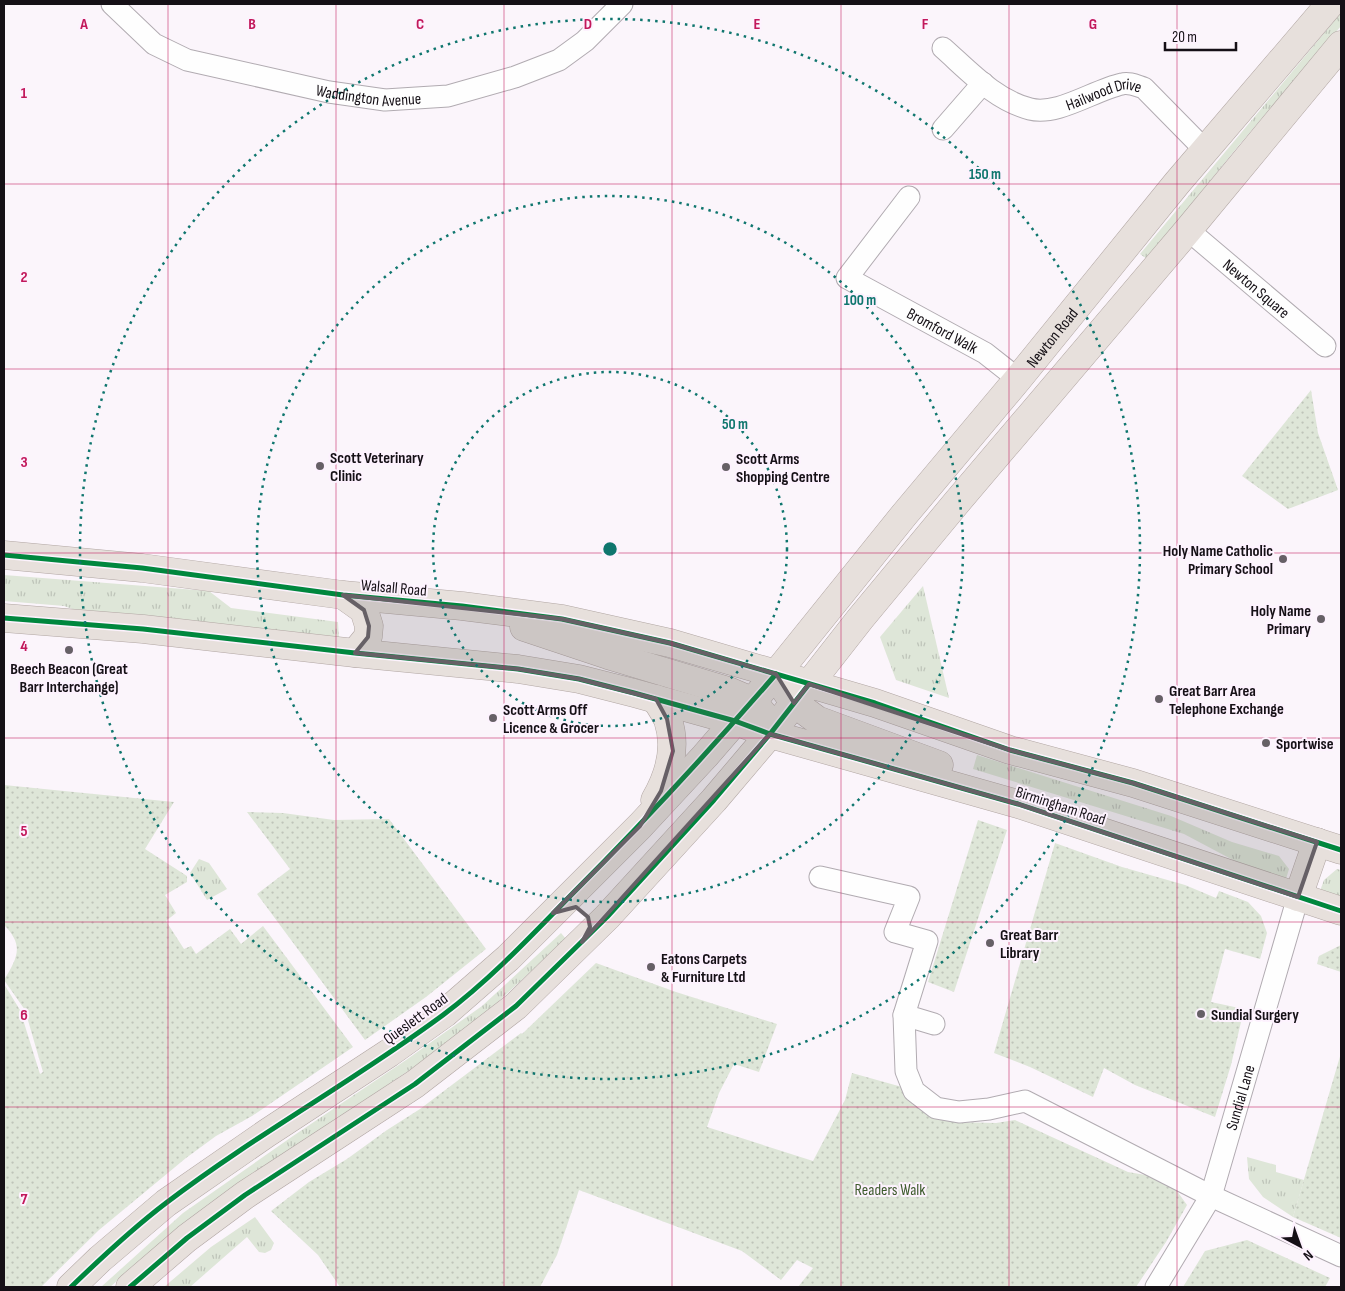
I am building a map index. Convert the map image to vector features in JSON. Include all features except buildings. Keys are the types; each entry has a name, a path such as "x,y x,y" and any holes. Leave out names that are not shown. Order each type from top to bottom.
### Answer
{"highway":[{"name":"Newton Road","path":"752,701 1205,150 1330,4"},
{"name":"Newton Road","path":"770,734 957,502 1188,230 1341,45"},
{"name":"Walsall Road","path":"4,555 142,568 342,595 462,606 562,619 670,643 776,674 802,694"},
{"path":"342,595 364,610 369,626 368,637 355,653"},
{"name":"Walsall Road","path":"462,606 608,655 731,692 752,701"},
{"path":"4,618 143,629 518,669 579,679 735,721"},
{"name":"Birmingham Road","path":"802,694 817,720 938,765 1018,804"},
{"path":"802,694 875,703 1010,750 1133,783 1329,846 1298,897"},
{"path":"640,826 661,791 668,772 672,751 672,735 667,719 656,699"},
{"path":"130,1287 187,1238 246,1195 423,1078 516,1006 607,917 701,815 770,734 764,715 752,701"},
{"name":"Queslett Road","path":"71,1287 100,1259 166,1203 267,1133 389,1053 445,1013 508,958 640,826 752,701"},
{"name":"Birmingham Road","path":"735,721 770,734 1018,804 1341,911"},
{"path":"553,913 576,907 588,917 590,927 582,942"}],"street":[{"name":"Waddington Avenue","path":"112,4 154,44 187,60 329,92 385,100 448,96 515,77 559,60 586,41 622,4"},
{"name":"Hailwood Drive","path":"943,48 1003,99 1032,109 1052,109 1123,83 1137,85 1144,88 1205,150"},
{"path":"943,129 983,83"},
{"name":"Bromford Walk","path":"909,197 847,278 985,353 1018,379"},
{"name":"Newton Square","path":"1188,230 1325,346"},
{"path":"820,877 909,897 895,932 926,942 904,1015 906,1072 914,1092 936,1108 958,1112 989,1109 1025,1101 1210,1196 1341,1256"},
{"name":"Sundial Lane","path":"1156,1287 1210,1196 1298,897"},
{"path":"904,1015 934,1024"}],"highlighted area":[{"path":"343,595 562,619 670,643 776,674 794,703 809,684 1010,750 1133,783 1317,842 1298,897 1018,804 770,734 582,942 590,927 588,917 576,907 553,913 640,826 661,791 673,751 667,719 656,699 579,679 518,669 355,653 368,637 369,626 364,610"}],"green space":[{"path":"1341,13 1341,26 1239,145 1147,259 1140,254"},
{"path":"1311,390 1318,433 1338,490 1288,509 1242,476"},
{"path":"4,575 209,591 231,608 338,622 339,637 93,616 64,606 4,601"},
{"path":"923,586 949,698 896,680 880,637"},
{"path":"977,755 1171,816 1232,842 1279,856 1289,869 1286,879 1263,876 1184,834 973,769"},
{"path":"4,785 174,802 145,849 187,876 187,882 165,895 176,913 166,921 184,949 191,946 196,954 230,929 241,944 263,926 353,1047 252,1116 216,1136 186,1158 99,1230 41,1287 4,1287 4,984 20,1010 40,1074 43,1072 25,1010 4,980 13,965 17,951 14,939 4,925"},
{"path":"247,812 283,813 334,820 389,819 486,949 426,997 365,1040 257,894 290,869"},
{"path":"978,820 1007,830 954,992 928,982"},
{"path":"1055,843 1122,867 1185,885 1216,898 1219,891 1248,902 1261,916 1267,933 1260,959 1225,949 1211,1002 1244,1009 1231,1065 1215,1117 1135,1085 1104,1068 1093,1097 1030,1067 994,1053"},
{"path":"199,859 209,863 227,889 207,900 190,873"},
{"path":"1337,869 1341,870 1341,899 1320,891 1324,880"},
{"path":"561,933 566,939 487,1012 411,1069 185,1222 110,1287 101,1287 183,1213 482,1006"},
{"path":"1341,945 1341,972 1317,964 1319,956"},
{"name":"Readers Walk","path":"596,963 676,992 777,1024 759,1072 734,1064 719,1093 707,1127 813,1161 845,1100 852,1073 902,1087 956,1122 996,1123 1015,1120 1128,1172 1157,1177 1177,1191 1187,1205 1166,1242 1136,1287 798,1287 813,1268 797,1260 781,1280 742,1251 579,1190 557,1255 540,1287 340,1287 318,1255 271,1211 309,1182 347,1159 420,1109 522,1034"},
{"path":"1341,1053 1341,1238 1293,1217"},
{"path":"1247,1157 1276,1165 1276,1172 1304,1180 1293,1217 1263,1197 1249,1179"},
{"path":"255,1217 274,1243 271,1250 265,1253 259,1252 247,1237 190,1287 164,1287 211,1247"},
{"path":"1247,1240 1330,1278 1325,1287 1183,1287 1205,1251"}],"cycle path":[{"path":"4,555 142,568 343,595 462,606 562,619 670,643 875,703 1010,750 1133,783 1341,850"},
{"path":"4,618 143,629 518,669 579,679 735,721 770,734 1018,804 1341,911"},
{"path":"71,1287 117,1244 166,1203 234,1154 375,1063 443,1015 478,987 626,839 776,674"},
{"path":"130,1287 187,1238 245,1195 415,1084 516,1006 607,917 714,800 770,734 809,684"}],"place":[{"name":"Scott Veterinary Clinic","path":"320,466"},
{"name":"Scott Arms Shopping Centre","path":"726,467"},
{"name":"Holy Name Catholic Primary School","path":"1283,559"},
{"name":"Holy Name Primary","path":"1321,619"},
{"name":"Beech Beacon (Great Barr Interchange)","path":"69,650"},
{"name":"Great Barr Area Telephone Exchange","path":"1159,699"},
{"name":"Scott Arms Off Licence & Grocer","path":"493,718"},
{"name":"Sportwise","path":"1266,743"},
{"name":"Great Barr Library","path":"990,943"},
{"name":"Eatons Carpets & Furniture Ltd","path":"651,967"},
{"name":"Sundial Surgery","path":"1201,1014"}]}
